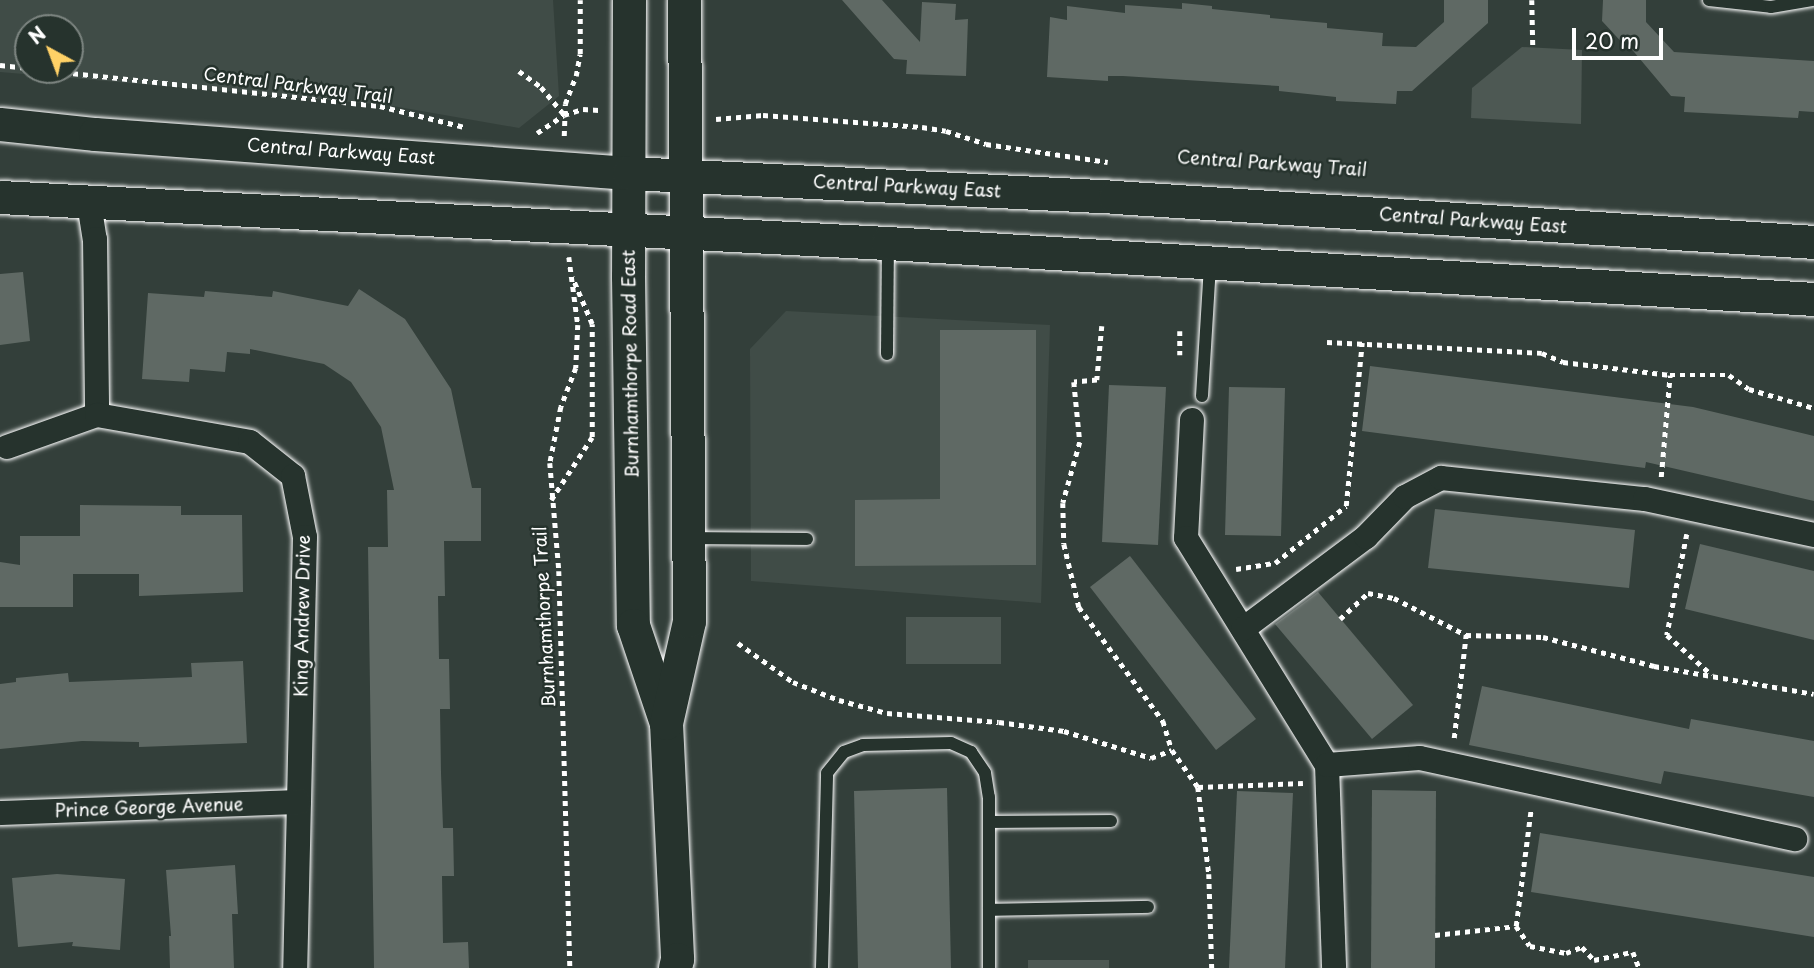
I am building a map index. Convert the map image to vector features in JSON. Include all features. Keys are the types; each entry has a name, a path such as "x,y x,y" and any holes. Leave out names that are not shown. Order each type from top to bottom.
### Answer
{"street":[{"name":"Burnhamthorpe Road East","path":"629,0 628,232 633,625 666,723 678,965"},
{"name":"Burnhamthorpe Road East","path":"666,723 690,621 684,0"},
{"name":"Central Parkway East","path":"0,124 95,134 629,173 1115,197 1814,242"},
{"path":"0,198 628,232 888,243 1814,299"},
{"path":"7,447 97,415 95,239 89,203"},
{"name":"King Andrew Drive","path":"97,415 250,442 293,476 305,537 295,968"},
{"path":"1192,420 1186,538 1327,765 1334,968"},
{"path":"1243,629 1366,537 1405,497 1441,478 1659,502 1814,535"},
{"path":"1327,765 1420,758 1795,839"},
{"name":"Prince George Avenue","path":"0,813 299,802"}],"lane":[{"path":"1709,0 1771,7 1813,0"},
{"path":"887,354 888,243"},
{"path":"1202,396 1210,263"},
{"path":"689,538 807,539"},
{"path":"822,968 827,773 844,751 863,745 951,743 971,752 985,773 992,822 989,968"},
{"path":"992,822 1111,821"},
{"path":"989,910 1147,907"}],"path":[{"path":"563,129 564,114 580,54 580,0"},
{"path":"1532,0 1533,48"},
{"path":"519,71 541,88 564,114"},
{"name":"Central Parkway Trail","path":"84,74 380,106 472,128"},
{"path":"531,136 564,114 583,109"},
{"path":"732,120 764,115 922,127 946,131 986,144 1112,163"},
{"name":"Burnhamthorpe Trail","path":"551,500 592,437 592,324 569,270 578,325 578,349 576,368 554,434 550,463 551,500 559,571 570,968"},
{"path":"1102,326 1097,380 1074,382 1080,442 1063,502 1064,544 1079,607 1163,722 1172,750 1199,788 1209,874 1212,968"},
{"path":"1327,342 1542,353 1563,362 1670,375 1730,374 1749,389 1814,408"},
{"path":"1208,574 1275,562 1346,506 1362,343"},
{"path":"1659,502 1670,375"},
{"path":"1692,509 1667,635 1713,676"},
{"path":"1340,619 1368,593 1394,598 1466,635 1543,637 1654,666 1814,694"},
{"path":"1451,765 1466,635"},
{"path":"738,643 793,682 839,700 887,713 999,722 1064,731 1151,758 1172,750"},
{"path":"1535,783 1517,926 1530,946 1566,953 1583,947 1594,960 1633,952 1639,968"},
{"path":"1199,788 1290,784"},
{"path":"1435,934 1517,926"}],"shaded area":[{"path":"0,0 553,0 559,96 519,128 387,105 84,79 84,14 14,14 14,73 0,72"},
{"path":"1522,47 1582,50 1581,124 1471,118 1472,88"},
{"path":"786,311 1050,325 1041,603 751,581 750,349"},
{"path":"906,617 1001,617 1001,664 906,664"},
{"path":"1028,960 1109,960 1109,968 1028,968"}],"building":[{"path":"842,0 882,0 920,42 922,2 956,4 955,20 968,19 966,76 906,74 907,60 894,59"},
{"path":"1444,0 1488,0 1488,23 1412,91 1397,91 1396,104 1336,101 1336,97 1279,91 1279,86 1123,76 1108,76 1108,81 1047,77 1050,17 1067,20 1067,6 1125,13 1125,5 1182,9 1182,3 1212,6 1212,9 1270,15 1270,18 1327,23 1327,28 1383,33 1382,46 1416,47 1444,22"},
{"path":"1603,0 1646,0 1646,22 1674,52 1814,61 1814,112 1799,111 1798,118 1684,112 1685,97 1671,96 1629,46 1627,48 1602,21"},
{"path":"23,272 30,341 0,345 0,274"},
{"path":"359,289 405,319 451,389 472,488 481,488 481,541 444,541 445,596 438,596 439,659 449,659 450,709 440,709 443,828 453,828 454,876 442,876 443,943 468,942 469,968 374,968 368,547 388,547 387,490 394,490 381,427 351,382 324,364 250,349 250,354 227,352 225,372 190,369 189,382 142,379 148,293 204,297 205,291 272,297 273,291 348,306"},
{"path":"940,330 1036,330 1036,565 855,566 855,500 940,499"},
{"path":"1370,366 1693,407 1814,436 1814,501 1646,462 1645,468 1362,431"},
{"path":"1109,385 1166,387 1158,545 1102,542"},
{"path":"1229,387 1285,388 1281,536 1225,535"},
{"path":"80,505 181,506 181,515 242,515 243,592 139,596 139,574 73,574 73,607 0,607 0,562 20,565 20,536 80,536"},
{"path":"1435,509 1635,530 1629,588 1428,568"},
{"path":"1700,544 1814,571 1814,640 1685,609"},
{"path":"1130,556 1256,719 1216,750 1090,587"},
{"path":"1318,592 1413,705 1372,739 1275,624"},
{"path":"243,661 247,743 139,747 139,742 82,741 0,749 0,684 16,682 16,678 68,673 69,682 192,677 191,663"},
{"path":"1482,686 1689,729 1691,719 1814,741 1814,797 1664,771 1661,784 1469,745"},
{"path":"947,788 951,968 858,968 854,791"},
{"path":"1372,790 1436,791 1435,968 1371,968"},
{"path":"1237,791 1293,793 1285,968 1229,968"},
{"path":"1540,833 1814,877 1814,937 1531,892"},
{"path":"235,865 238,914 232,914 234,968 170,968 171,936 166,870"},
{"path":"57,874 125,879 120,950 72,946 73,942 18,947 12,878"}]}
